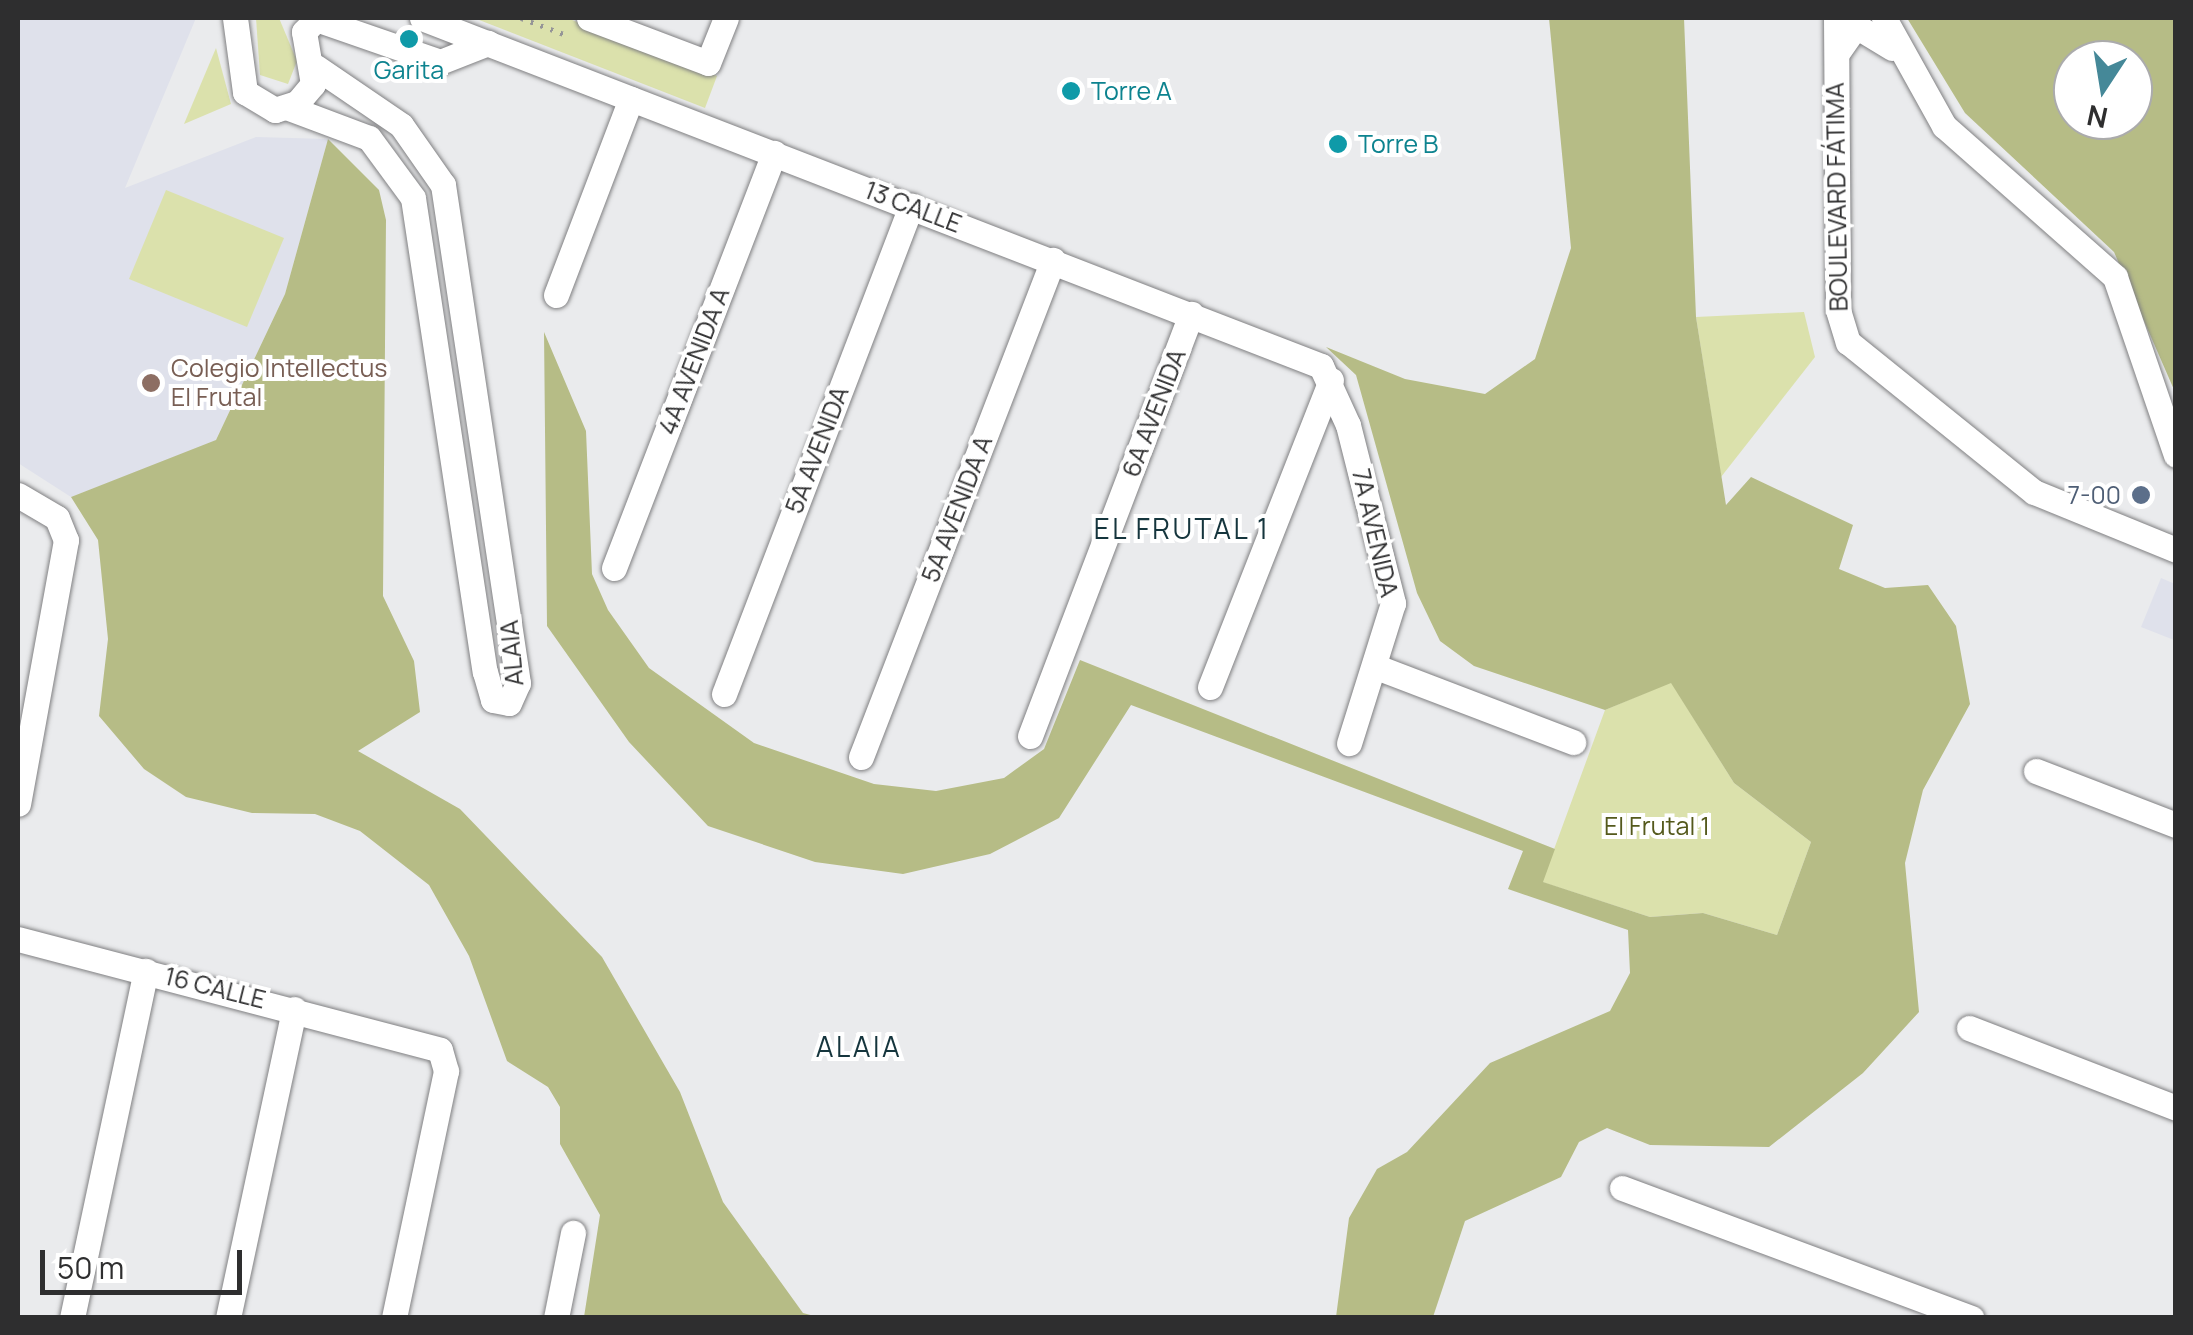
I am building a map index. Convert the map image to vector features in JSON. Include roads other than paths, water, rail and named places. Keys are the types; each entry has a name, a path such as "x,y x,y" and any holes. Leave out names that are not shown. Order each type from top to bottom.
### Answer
{"street":[{"path":"234,18 245,92 290,108 316,68 302,25 316,18 332,20 440,62 488,43"},
{"name":"13 CALLE","path":"422,18 1310,359 1331,380"},
{"path":"588,18 708,63 726,18"},
{"name":"BOULEVARD FÁTIMA","path":"1836,18 1838,310 1848,342 2034,492 2176,550"},
{"path":"1884,18 1908,68 1964,148 2115,277 2176,455"},
{"path":"1836,58 1844,33 1865,26 1908,68"},
{"name":"ALAIA","path":"290,108 370,138 413,198 484,672 493,700 509,702 518,683 451,211 419,145 316,68"},
{"path":"556,295 632,98"},
{"name":"4A AVENIDA A","path":"614,568 774,153"},
{"name":"5A AVENIDA","path":"724,694 911,206"},
{"name":"5A AVENIDA A","path":"862,757 1053,260"},
{"name":"6A AVENIDA","path":"1030,736 1191,314"},
{"path":"1210,687 1331,380"},
{"name":"7A AVENIDA","path":"1331,380 1392,591 1379,668 1349,743"},
{"path":"18,494 56,518 66,540 18,804"},
{"path":"1379,668 1573,742"},
{"path":"2036,771 2176,825"},
{"name":"16 CALLE","path":"18,939 440,1050 446,1071 394,1318"},
{"path":"72,1318 146,971"},
{"path":"228,1318 294,1009"},
{"path":"1968,1028 2176,1108"},
{"path":"1622,1188 1972,1318"},
{"path":"556,1318 573,1232"}],"place":[{"name":"Garita","path":"409,39"},
{"name":"Torre A","path":"1071,91"},
{"name":"Torre B","path":"1338,144"},
{"name":"Colegio Intellectus El Frutal","path":"151,383"},
{"name":"7-00","path":"2141,495"}],"district":[{"name":"EL FRUTAL 1","path":"1182,528"},
{"name":"ALAIA","path":"859,1046"}],"park label":[{"name":"El Frutal 1","path":"1657,826"}]}
